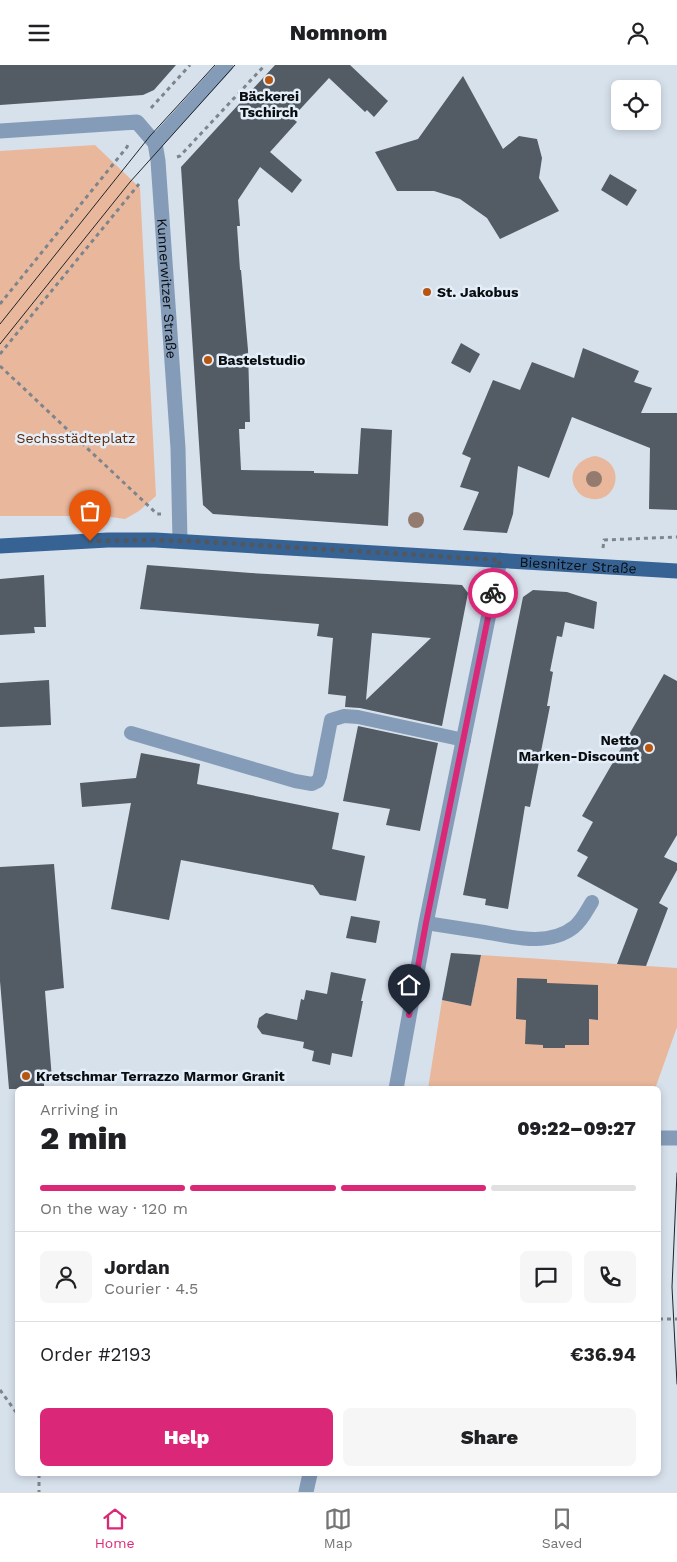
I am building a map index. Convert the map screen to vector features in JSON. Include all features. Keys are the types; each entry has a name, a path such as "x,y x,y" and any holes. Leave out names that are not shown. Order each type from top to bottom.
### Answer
{"main road":[{"name":"Biesnitzer Straße","path":"0,546 108,540 180,541 677,571"}],"street":[{"path":"0,131 137,122 155,143 226,65"},
{"name":"Kunnerwitzer Straße","path":"155,143 158,151 178,448 180,541"},
{"path":"397,1086 426,923 500,560"},
{"path":"661,1138 677,1138"},
{"path":"306,1492 310,1476"}],"lane":[{"path":"131,733 295,781 312,784 318,781 320,776 331,720 344,715 464,740"},
{"path":"426,923 513,937 548,938 574,927 592,902"}],"path":[{"path":"0,303 127,147 137,122 190,65"},
{"path":"0,354 158,161 180,156 265,65"},
{"path":"0,366 157,514 180,514"},
{"path":"602,566 604,540 677,537"},
{"path":"661,1319 677,1319"},
{"path":"0,1391 15,1411"},
{"path":"0,1399 7,1399"},
{"path":"39,1476 40,1492"}],"green space":[{"name":"Sechsstädteplatz","path":"95,145 140,188 156,496 139,511 125,519 103,516 0,516 0,151"},
{"path":"595,456 606,460 612,466 615,474 615,483 612,490 606,496 598,499 581,495 576,489 572,478 573,472 579,463"},
{"path":"481,955 677,968 677,1027 656,1086 428,1086 442,1000 471,1006"}],"building":[{"path":"0,65 176,65 154,90 143,95 0,105"},
{"path":"275,65 350,65 388,101 374,117 367,110 365,112 329,78 292,118 297,122 270,152 302,180 292,193 260,167 238,200 240,226 237,226 248,350 250,422 245,422 245,429 239,429 241,470 358,474 361,428 392,430 388,526 213,514 203,505 181,167"},
{"path":"463,76 503,149 519,136 537,139 542,158 539,178 559,211 500,239 487,218 460,199 434,191 397,191 375,152 418,139"},
{"path":"610,174 637,190 627,206 601,190"},
{"path":"461,343 480,354 470,373 451,363"},
{"path":"583,348 639,371 634,382 652,388 641,413 677,413 677,510 649,509 650,448 572,417 549,478 518,466 513,514 507,533 463,530 479,492 460,487 471,458 462,454 493,380 520,390 532,362 574,378"},
{"path":"147,565 462,585 468,593 442,726 360,708 345,707 346,696 328,694 333,638 317,636 319,624 140,609","holes":["372,633 431,638 366,700"]},
{"path":"44,575 46,627 34,627 35,633 0,635 0,579"},
{"path":"533,590 567,592 597,602 594,629 565,622 562,637 557,636 550,671 553,672 547,706 550,706 530,807 525,806 508,909 485,905 486,899 463,895 523,597"},
{"name":"Netto Marken-Discount","path":"664,674 677,681 677,835 664,857 677,863 677,870 659,903 668,908 646,966 617,964 638,909 577,876 588,857 577,851 593,822 582,816"},
{"path":"49,680 51,725 0,727 0,683"},
{"path":"358,726 438,743 420,831 386,825 390,809 343,801"},
{"path":"141,753 200,764 197,784 339,813 332,849 365,856 356,901 320,895 313,885 181,860 169,920 111,909 131,803 82,807 80,783 136,778"},
{"path":"54,864 64,988 45,991 52,1079 44,1080 44,1086 15,1086 15,1089 9,1089 0,981 0,867"},
{"path":"351,916 380,921 376,943 346,938"},
{"path":"451,953 481,955 471,1006 442,1000"},
{"path":"331,972 366,979 352,1057 332,1053 330,1065 312,1061 314,1051 303,1048 304,1042 262,1034 257,1027 259,1018 266,1013 297,1020 301,999 304,1000 306,990 327,994"},
{"path":"517,978 547,979 547,983 598,985 598,1020 589,1019 589,1045 565,1045 565,1048 543,1048 543,1045 525,1044 526,1020 516,1019"}],"tram line":[{"path":"0,324 150,136 215,65"},
{"path":"0,344 130,182 235,65"},
{"path":"677,1173 672,1287 677,1384"}],"way so far":[{"path":"90,541 192,541 500,560 493,593"}],"place":[{"name":"Bäckerei Tschirch","path":"269,80"},
{"name":"St. Jakobus","path":"427,292"},
{"name":"Bastelstudio","path":"208,360"},
{"name":"Netto Marken-Discount","path":"649,748"},
{"name":"Kretschmar Terrazzo Marmor Granit","path":"26,1076"}],"route":[{"path":"409,1015 493,593"}]}
